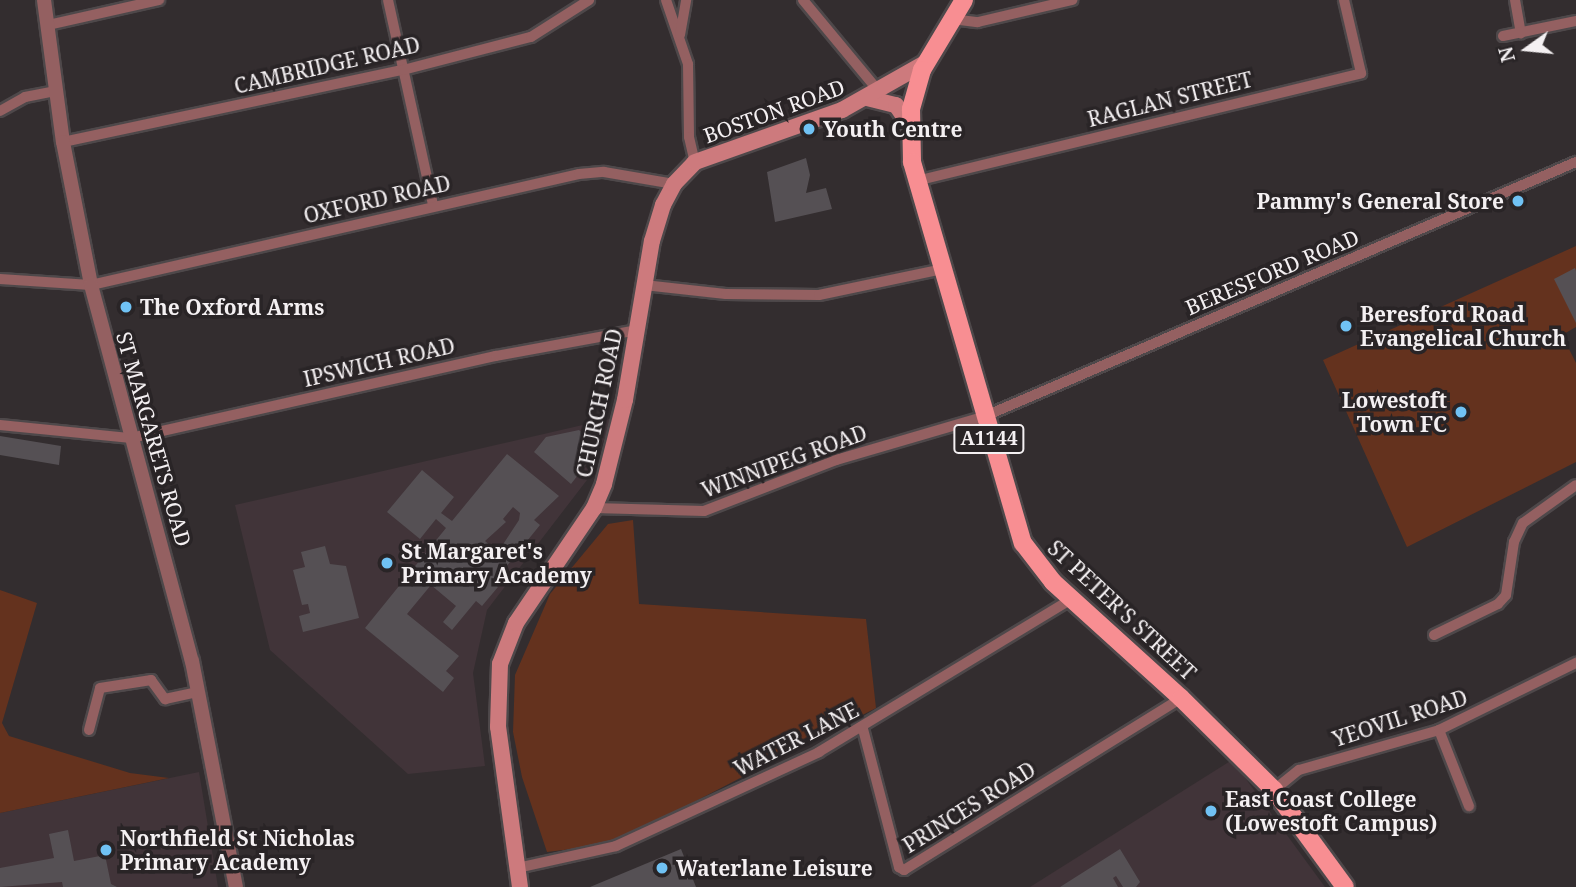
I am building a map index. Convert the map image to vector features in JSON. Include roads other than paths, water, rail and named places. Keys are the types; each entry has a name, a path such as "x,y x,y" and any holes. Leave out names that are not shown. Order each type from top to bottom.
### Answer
{"main road":[{"name":"ST PETER'S STREET","path":"964,0 925,64 911,109 916,181 983,417 1023,544 1034,562 1181,698 1274,790 1345,887"},
{"name":"BOSTON ROAD","path":"695,162 874,95 925,64"},
{"name":"BOSTON ROAD","path":"874,95 896,105 911,127"},
{"name":"CHURCH ROAD","path":"520,887 497,716 500,664 516,623 594,508 613,453 652,241 674,184 695,162"}],"street":[{"name":"ST MARGARETS ROAD","path":"44,0 64,142 91,285 192,661 236,887"},
{"path":"48,25 159,0"},
{"path":"388,0 433,205"},
{"name":"CAMBRIDGE ROAD","path":"64,142 404,71 531,37 589,0"},
{"path":"666,0 680,38 690,80 689,137 695,162"},
{"path":"680,38 686,0"},
{"path":"803,0 874,95"},
{"path":"952,19 978,22 1072,0"},
{"name":"RAGLAN STREET","path":"916,181 1361,73 1344,0"},
{"path":"1516,0 1521,33"},
{"path":"1503,36 1576,21"},
{"path":"0,111 25,97 57,92"},
{"name":"BERESFORD ROAD","path":"983,417 1576,162"},
{"name":"OXFORD ROAD","path":"0,279 91,285 433,205 604,172 674,184"},
{"path":"644,285 726,294 819,295 942,269"},
{"name":"IPSWICH ROAD","path":"0,425 131,438 496,356 637,330"},
{"name":"WINNIPEG ROAD","path":"594,508 704,511 836,460 983,417"},
{"path":"1434,635 1498,604 1506,595 1514,542 1523,523 1576,485"},
{"name":"WATER LANE","path":"517,868 616,846 863,729 1072,599"},
{"name":"YEOVIL ROAD","path":"1274,790 1299,770 1439,730 1576,663"},
{"path":"89,730 100,688 152,680 165,699 198,692"},
{"name":"PRINCES ROAD","path":"863,729 899,867 904,870 1181,698"},
{"path":"1439,730 1469,807"}],"place":[{"name":"Youth Centre","path":"809,129"},
{"name":"Pammy's General Store","path":"1518,201"},
{"name":"The Oxford Arms","path":"126,307"},
{"name":"Beresford Road Evangelical Church","path":"1346,326"},
{"name":"Lowestoft Town FC","path":"1461,412"},
{"name":"St Margaret's Primary Academy","path":"387,563"},
{"name":"East Coast College (Lowestoft Campus)","path":"1211,811"},
{"name":"Northfield St Nicholas Primary Academy","path":"106,850"},
{"name":"Waterlane Leisure","path":"662,868"}]}
